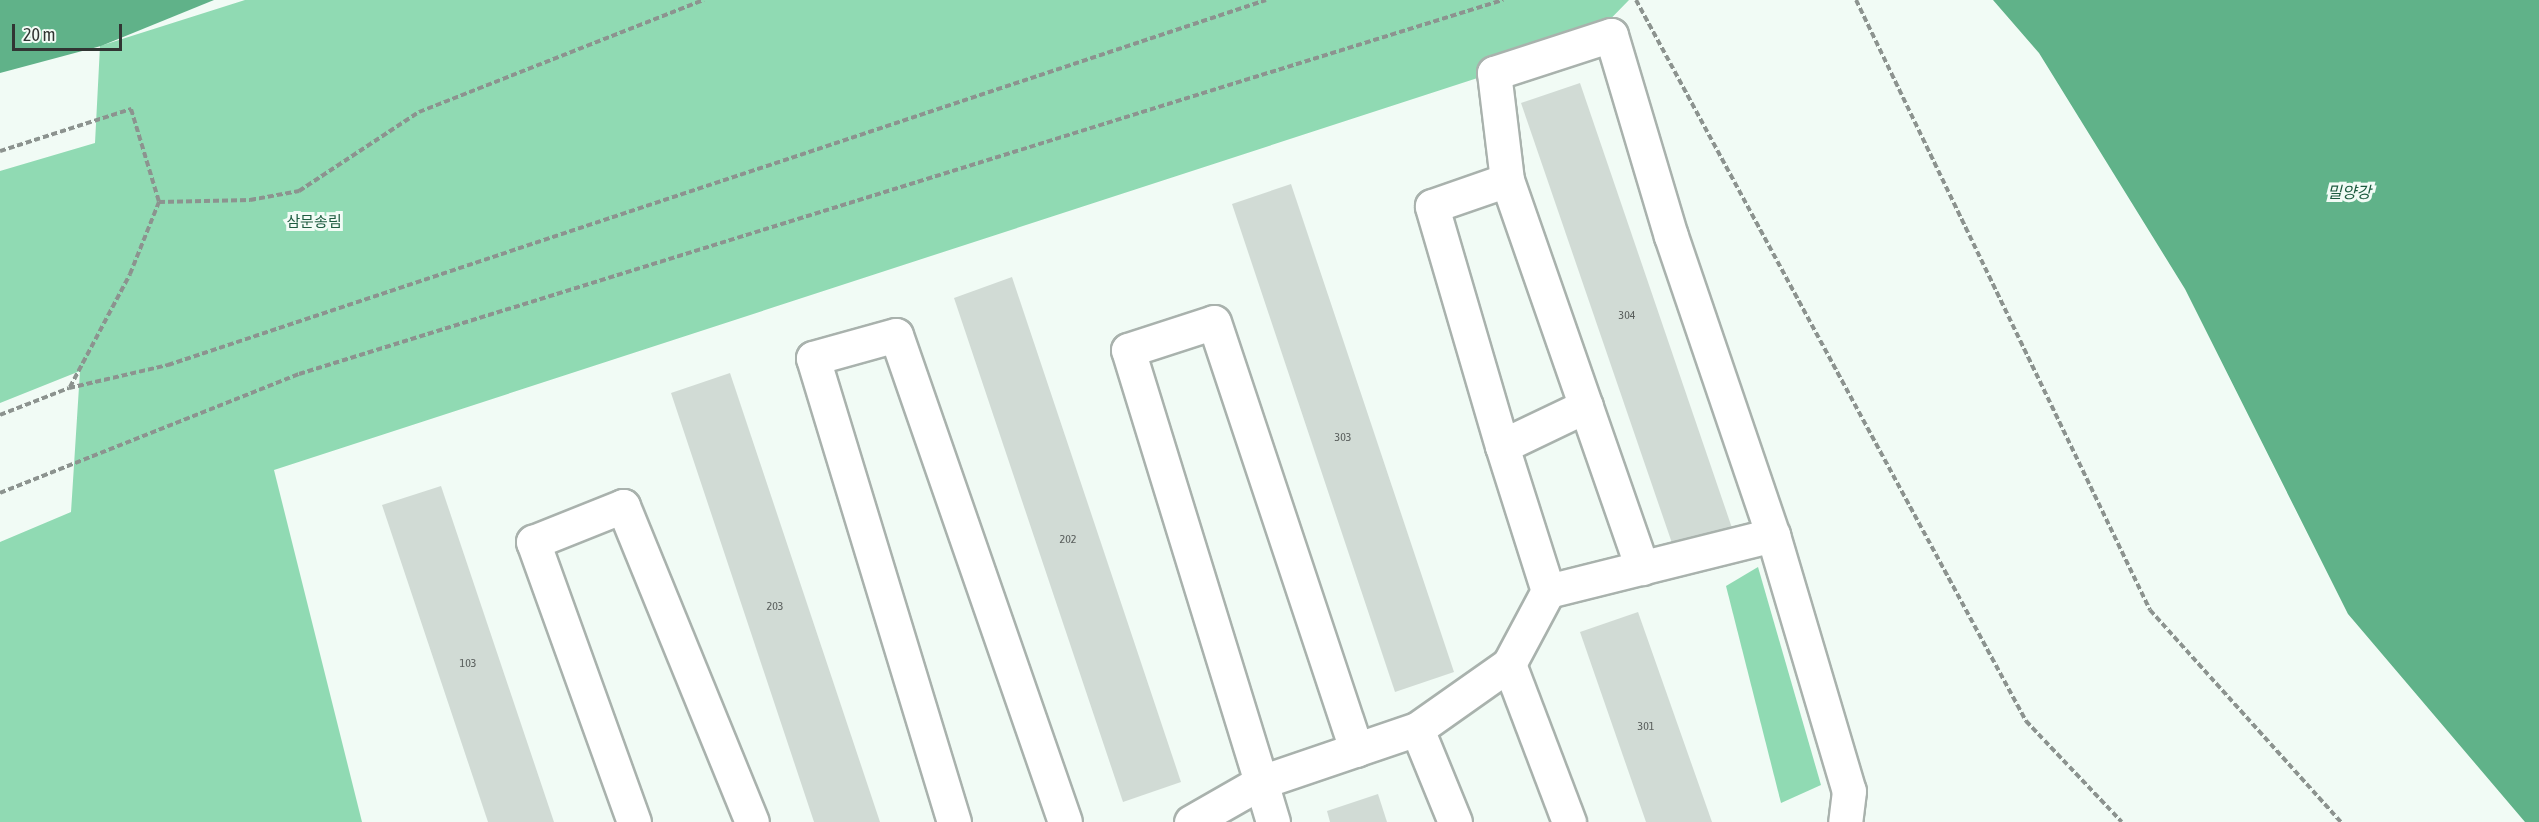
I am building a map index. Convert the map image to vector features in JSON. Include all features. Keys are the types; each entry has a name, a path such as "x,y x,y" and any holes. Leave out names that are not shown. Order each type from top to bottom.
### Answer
{"lane":[{"path":"1642,568 1507,180 1494,73 1611,34 1671,236 1773,535 1849,791 1845,822"},
{"path":"1191,822 1261,782 1418,729 1509,664 1548,591 1502,446 1432,206 1507,180"},
{"path":"1272,822 1128,350 1214,322 1356,750"},
{"path":"954,822 813,358 896,335 1065,822"},
{"path":"1502,446 1586,406"},
{"path":"634,822 533,542 623,506 752,822"},
{"path":"1548,591 1773,535"},
{"path":"1509,664 1569,822"},
{"path":"1418,729 1455,822"}],"path":[{"path":"159,202 250,200 299,191 419,112 704,0"},
{"path":"0,415 69,388 168,365 1266,0"},
{"path":"0,493 299,374 1503,0"},
{"path":"1636,0 2026,721 2122,822"},
{"path":"1856,0 2150,610 2341,822"},
{"path":"0,151 131,109 159,202 130,274 69,388"}],"green space":[{"name":"삼문송림","path":"245,0 1629,0 1588,42 274,470 362,822 0,822 0,542 71,512 80,371 0,403 0,171 95,143 100,46"},
{"path":"1758,567 1821,785 1781,803 1726,586"}],"water":[{"path":"0,0 214,0 101,46 0,73"},
{"name":"밀양강","path":"1993,0 2539,0 2539,822 2525,822 2348,614 2185,289 2039,53"}],"building":[{"path":"1580,83 1732,528 1674,549 1521,103"},
{"path":"1291,184 1454,672 1395,692 1232,204"},
{"path":"1012,277 1181,782 1123,802 954,298"},
{"path":"730,373 880,822 814,822 671,393"},
{"path":"441,486 554,822 488,822 382,505"},
{"path":"1638,612 1712,822 1646,822 1580,632"},
{"path":"1378,794 1387,822 1330,822 1327,811"}]}
